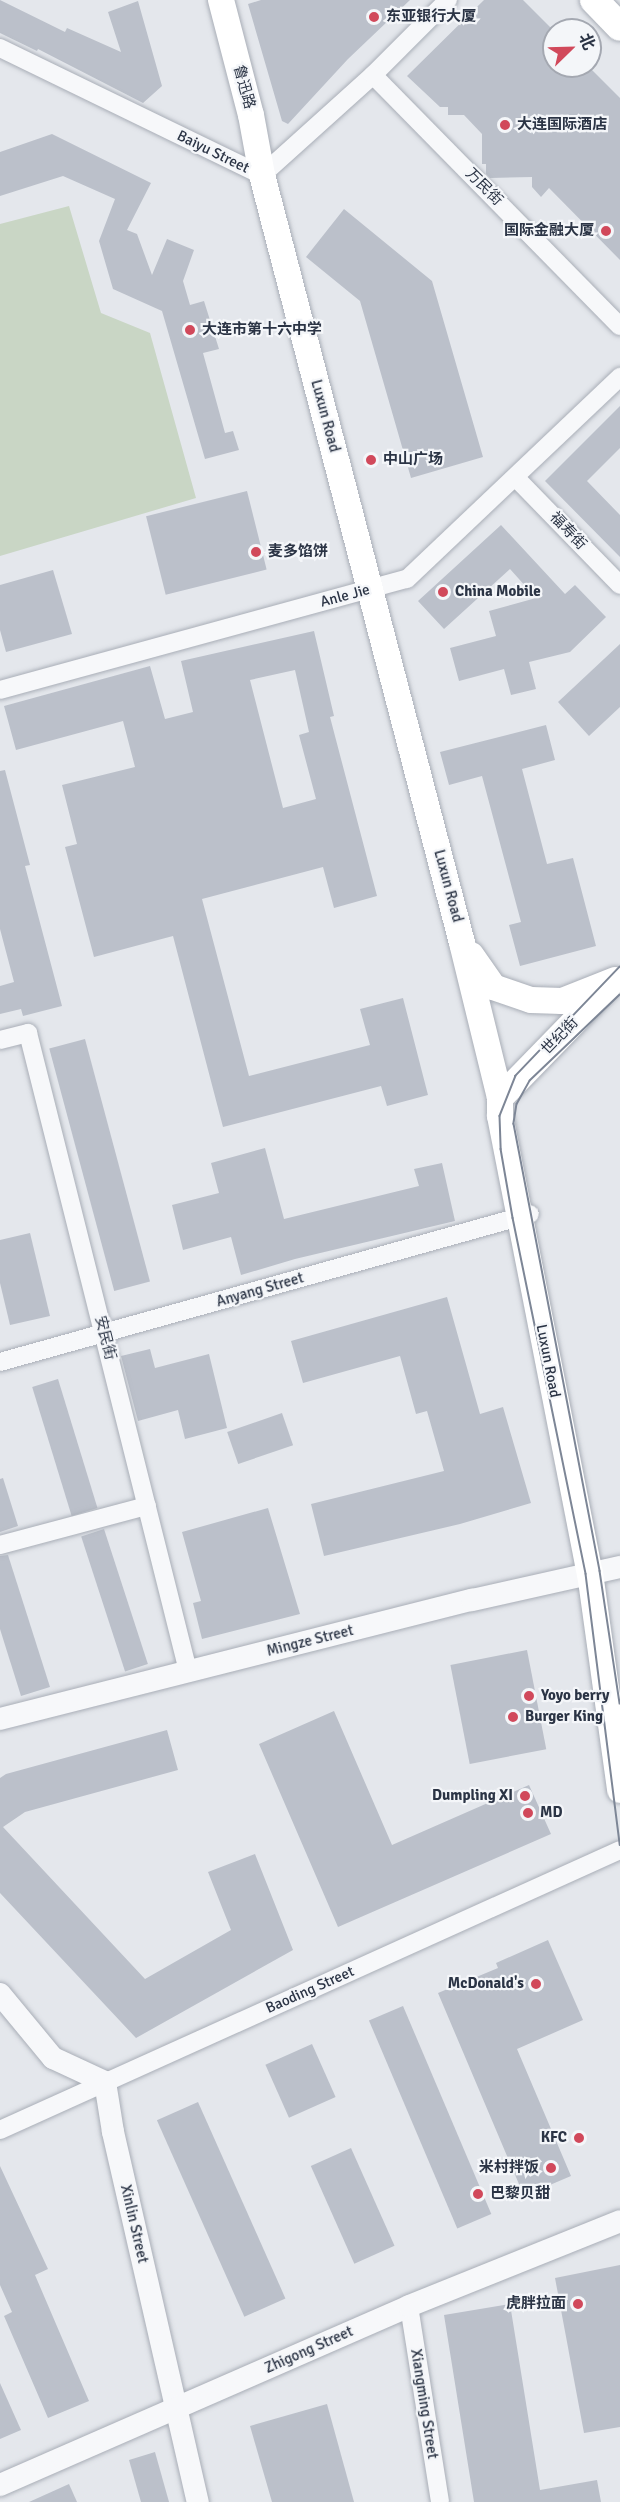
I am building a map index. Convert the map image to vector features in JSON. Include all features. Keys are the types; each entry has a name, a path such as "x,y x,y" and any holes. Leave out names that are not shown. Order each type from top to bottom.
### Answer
{"main road":[{"name":"Luxun Road","path":"203,0 233,116 245,146 262,175 462,943 500,1098 500,1116 525,1215 590,1573 620,1790"},
{"name":"鲁迅路","path":"221,0 251,115 262,175"},
{"path":"594,0 620,27"},
{"path":"462,943 493,987 531,1000 562,1001 618,977"},
{"name":"世纪街","path":"500,1098 618,977"}],"street":[{"name":"Baiyu Street","path":"0,48 262,175 373,75 448,0"},
{"name":"万民街","path":"373,75 620,326"},
{"name":"Anle Jie","path":"0,690 407,579 620,377"},
{"name":"福寿街","path":"516,478 620,585"},
{"name":"安民街","path":"0,1040 28,1033 188,1671"},
{"name":"Anyang Street","path":"0,1362 525,1215"},
{"path":"0,1545 147,1506"},
{"name":"Mingze Street","path":"0,1719 188,1671 620,1567"},
{"name":"Baoding Street","path":"0,2130 620,1850"},
{"path":"0,1994 53,2058 105,2082"},
{"name":"Xinlin Street","path":"105,2082 113,2132 198,2502"},
{"name":"Zhigong Street","path":"0,2485 409,2306 620,2221"},
{"name":"Xiangming Street","path":"409,2306 440,2502"}],"green space":[{"path":"69,206 101,313 150,333 196,498 0,556 0,224"}],"building":[{"path":"0,0 65,32 67,28 121,52 108,12 138,1 162,86 143,103 38,49 37,51 0,33"},
{"path":"261,0 410,0 348,59 288,124 282,121 248,4"},
{"path":"484,0 523,0 542,19 542,78 600,78 620,98 620,260 549,188 541,197 532,187 532,177 490,178 486,174 486,164 482,164 482,134 464,115 448,115 448,107 440,107 407,76"},
{"name":"大连市第十六中学","path":"52,134 151,183 127,230 137,234 152,275 167,239 194,250 183,281 190,305 204,301 219,349 203,353 225,433 233,431 239,450 205,459 162,311 113,289 99,241 115,199 63,176 0,196 0,152"},
{"path":"344,209 432,281 483,457 411,478 360,301 306,257"},
{"path":"620,406 620,448 587,481 620,515 620,557 545,481"},
{"path":"247,491 267,570 166,595 146,516"},
{"path":"501,525 565,594 575,585 606,617 570,652 529,662 536,689 511,695 504,669 459,681 450,648 496,636 489,611 536,598 510,569 444,629 418,601"},
{"path":"53,570 72,634 6,652 0,630 0,585"},
{"path":"314,631 334,716 330,717 377,896 334,908 323,867 202,899 249,1076 370,1045 360,1009 403,998 428,1095 387,1106 381,1086 223,1127 173,936 94,957 65,847 77,844 62,785 135,767 123,721 16,750 4,706 150,666 165,719 193,712 181,661","holes":["295,670 309,732 299,735 316,799 283,808 250,680"]},
{"path":"620,644 620,707 589,736 558,702"},
{"path":"546,725 555,760 522,769 547,864 573,858 596,946 520,966 509,925 521,922 482,776 449,785 440,752"},
{"path":"5,770 30,865 25,866 62,1006 23,1016 21,1009 0,1014 0,986 14,982 0,929 0,771"},
{"path":"85,1039 150,1281 114,1291 49,1049"},
{"path":"265,1148 284,1219 419,1186 414,1169 442,1163 455,1221 295,1259 241,1275 231,1237 183,1250 172,1205 219,1193 211,1163"},
{"path":"30,1233 50,1316 10,1325 0,1283 0,1240"},
{"path":"447,1297 480,1414 503,1407 531,1503 460,1524 324,1556 311,1504 444,1471 427,1411 416,1414 400,1356 303,1383 291,1341"},
{"path":"150,1349 155,1368 209,1354 227,1428 185,1439 178,1410 138,1421 121,1356"},
{"path":"58,1379 97,1508 72,1516 32,1387"},
{"path":"282,1413 293,1445 238,1464 227,1432"},
{"path":"3,1478 18,1526 0,1532 0,1479"},
{"path":"268,1508 300,1614 202,1639 193,1603 201,1601 182,1532"},
{"path":"104,1529 148,1664 125,1671 81,1536"},
{"path":"8,1555 50,1687 21,1696 0,1629 0,1556"},
{"path":"527,1650 546,1749 470,1764 450,1665"},
{"path":"334,1711 392,1845 529,1785 551,1834 338,1927 259,1744"},
{"path":"167,1730 178,1770 25,1812 3,1827 145,1979 231,1930 208,1872 255,1854 293,1950 136,2038 0,1893 0,1778 6,1774"},
{"path":"548,1940 583,2020 517,2049 571,2176 524,2196 438,1993 498,1968 496,1963"},
{"path":"403,2006 491,2214 457,2228 369,2020"},
{"path":"312,2044 336,2097 289,2118 265,2065"},
{"path":"198,2102 285,2298 244,2317 157,2120"},
{"path":"351,2148 395,2246 354,2264 311,2166"},
{"path":"0,2166 48,2269 35,2275 89,2401 48,2418 4,2316 12,2312 0,2285"},
{"path":"620,2265 620,2427 584,2433 555,2278"},
{"path":"510,2304 540,2490 597,2480 601,2502 474,2502 444,2315"},
{"path":"0,2383 21,2430 0,2439"},
{"path":"327,2404 354,2502 272,2502 250,2426"},
{"path":"155,2452 169,2502 141,2502 129,2460"},
{"path":"69,2484 77,2502 29,2502"}],"tram line":[{"path":"620,967 516,1076 500,1116 501,1149 513,1218 586,1574 620,1845"},
{"path":"620,995 530,1081 517,1104 514,1124 600,1571 620,1704"}],"place":[{"name":"东亚银行大厦","path":"374,17"},
{"name":"大连国际酒店","path":"505,125"},
{"name":"国际金融大厦","path":"606,231"},
{"name":"大连市第十六中学","path":"190,330"},
{"name":"中山广场","path":"371,460"},
{"name":"麦多馅饼","path":"256,552"},
{"name":"China Mobile","path":"443,592"},
{"name":"Yoyo berry","path":"529,1696"},
{"name":"Burger King","path":"513,1717"},
{"name":"Dumpling XI","path":"525,1796"},
{"name":"MD","path":"528,1813"},
{"name":"McDonald's","path":"536,1984"},
{"name":"KFC","path":"579,2138"},
{"name":"米村拌饭","path":"551,2168"},
{"name":"巴黎贝甜","path":"478,2194"},
{"name":"虎胖拉面","path":"578,2304"}]}
